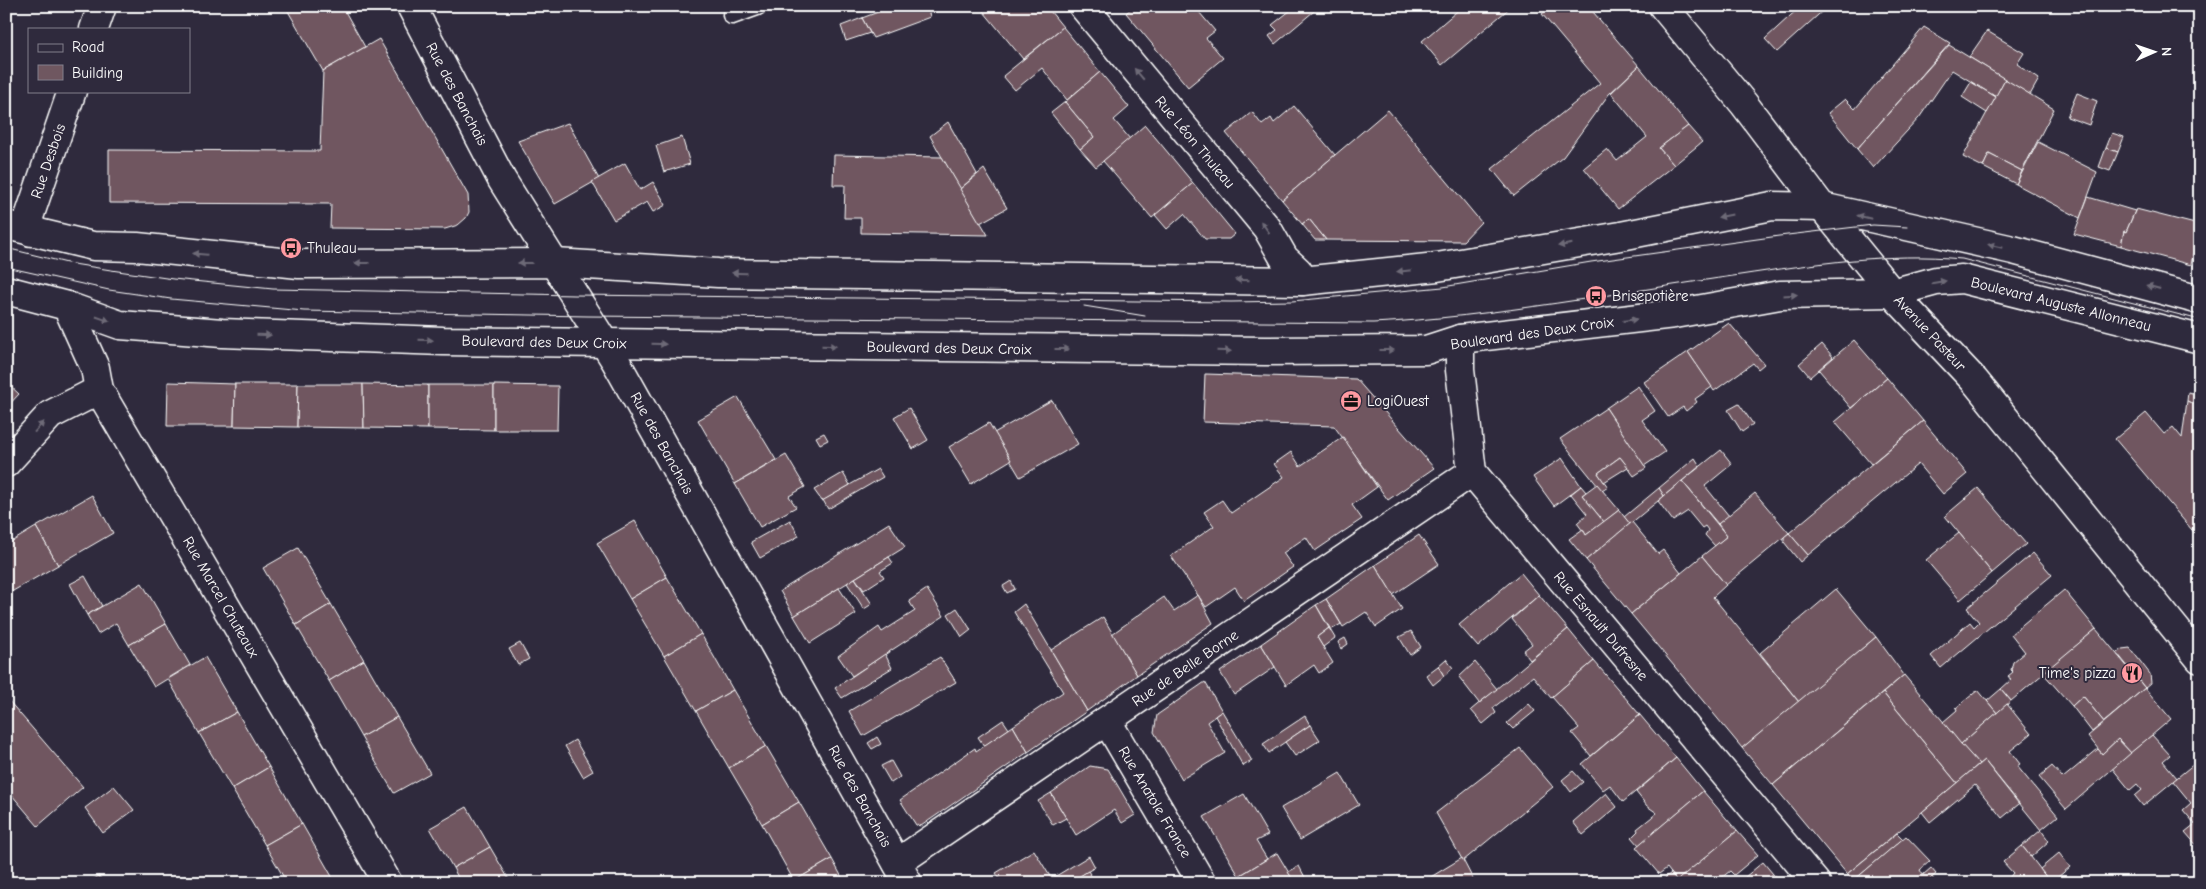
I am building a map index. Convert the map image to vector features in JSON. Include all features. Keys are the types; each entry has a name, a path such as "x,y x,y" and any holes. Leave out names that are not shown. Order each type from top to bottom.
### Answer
{"street":[{"path":"94,28 102,6"},
{"name":"Rue des Banchais","path":"411,6 502,180 604,343 902,873"},
{"name":"Rue Léon Thuleau","path":"1083,6 1267,228 1284,258 1298,272 1302,281"},
{"name":"Avenue Pasteur","path":"1663,6 1744,104 1822,207 1892,293 1974,380 2200,659"},
{"name":"Rue Desbois","path":"18,228 29,217 72,92"},
{"path":"18,228 93,246 133,247 299,264 555,263 718,272 1302,281 1437,268 1621,236 1772,206 1822,207 2012,250 2200,300"},
{"name":"Boulevard Auguste Allonneau","path":"1892,293 1936,282 1962,279 2200,339"},
{"name":"Boulevard des Deux Croix","path":"6,290 67,306 120,325 222,334 604,343 1274,351 1426,350 1460,339 1639,318 1780,295 1892,293"},
{"name":"Rue Marcel Chuteaux","path":"67,306 95,368 99,390 388,883"},
{"path":"1460,339 1460,370 1472,472"},
{"path":"6,463 50,414 99,390"},
{"name":"Rue de Belle Borne","path":"902,873 1107,721 1472,472"},
{"name":"Rue Esnault Dufresne","path":"1472,472 1816,883"},
{"name":"Rue Anatole France","path":"1107,721 1202,883"}],"lane":[{"path":"732,16 757,6"}],"building":[{"path":"285,6 342,6 365,47 323,71"},
{"path":"894,6 948,6 929,13 930,17 873,38 862,18"},
{"path":"979,6 1046,6 1063,27 1023,59"},
{"path":"1134,6 1194,6 1215,31 1206,38 1223,58 1188,87 1126,13"},
{"path":"1296,6 1320,6 1275,44 1269,36 1277,30 1272,25"},
{"path":"1463,6 1512,6 1442,65 1422,41"},
{"path":"1551,6 1588,6 1639,66 1609,94 1563,157 1514,196 1492,169 1600,83 1542,14"},
{"path":"1801,6 1828,6 1777,52 1765,39"},
{"path":"862,18 870,33 846,41 841,26"},
{"path":"1063,27 1100,72 1067,100 1042,68 1015,90 1003,76"},
{"path":"1924,27 1950,43 1857,149 1828,113 1845,99 1855,109"},
{"path":"1987,31 2024,53 2017,64 2039,79 2030,95 1969,57"},
{"path":"379,39 468,195 469,212 466,218 458,225 445,229 330,228 331,204 109,203 109,150 320,151 323,71"},
{"path":"1949,45 2005,79 1996,97 1952,70 1919,118 1873,168 1857,149"},
{"path":"1639,66 1688,126 1659,148 1674,165 1618,209 1584,168 1607,149 1617,161 1647,137 1611,93"},
{"path":"1100,72 1129,107 1114,120 1130,139 1096,167 1080,149 1094,137 1065,102"},
{"path":"2005,79 2054,109 2022,171 1989,154 1983,167 1963,157"},
{"path":"1971,82 1996,97 1987,113 1962,97"},
{"path":"2077,93 2097,101 2089,125 2067,117"},
{"path":"1065,102 1094,137 1080,149 1051,113"},
{"path":"1294,106 1335,155 1282,200 1226,133 1252,112 1262,125 1271,118 1274,123"},
{"path":"1388,110 1481,222 1463,241 1326,240 1309,219 1302,224 1282,200"},
{"path":"948,122 977,174 960,189 930,136"},
{"path":"568,123 599,179 555,204 518,141"},
{"path":"1145,125 1193,183 1152,218 1103,161"},
{"path":"1688,126 1702,142 1674,165 1659,148"},
{"path":"2112,133 2124,137 2118,152 2106,148"},
{"path":"682,137 690,164 664,172 656,146"},
{"path":"2038,142 2097,172 2080,218 2016,184"},
{"path":"2106,148 2118,152 2110,171 2099,167"},
{"path":"1989,154 2022,171 2016,184 1983,167"},
{"path":"834,155 942,157 988,235 861,233 861,218 844,218 845,185 833,185"},
{"path":"625,163 640,190 653,182 666,205 653,212 647,202 614,220 592,182"},
{"path":"984,169 1007,208 980,223 960,189"},
{"path":"1193,183 1235,234 1229,239 1205,239 1184,214 1167,229 1155,215"},
{"path":"2088,197 2135,211 2126,232 2124,231 2121,246 2074,234"},
{"path":"2136,209 2199,225 2191,265 2121,246 2124,231 2126,232"},
{"path":"1309,219 1326,240 1315,240 1302,224"},
{"path":"1729,323 1764,364 1758,369 1753,363 1714,391 1688,352"},
{"path":"1854,340 1887,378 1851,408 1819,370"},
{"path":"1822,344 1833,357 1810,377 1799,364"},
{"path":"1688,352 1712,387 1695,399 1697,402 1686,411 1683,407 1668,417 1644,382"},
{"path":"1205,374 1356,379 1434,468 1388,500 1334,426 1203,422"},
{"path":"1887,378 1923,421 1871,464 1835,422"},
{"path":"6,382 19,394 6,408"},
{"path":"168,382 235,384 234,426 167,426"},
{"path":"235,384 298,384 297,427 234,426"},
{"path":"298,384 363,384 364,428 297,427"},
{"path":"363,384 428,385 428,429 364,428"},
{"path":"428,385 494,385 494,430 428,429"},
{"path":"494,385 558,386 557,430 494,430"},
{"path":"1638,386 1655,411 1642,420 1665,452 1644,466 1606,408"},
{"path":"2188,392 2200,395 2200,407 2187,401"},
{"path":"738,397 776,460 735,484 698,420"},
{"path":"1052,400 1078,444 1020,477 994,433"},
{"path":"2187,401 2200,407 2200,505 2192,530 2115,439 2146,413 2164,434 2173,427 2182,438"},
{"path":"1739,404 1753,424 1742,432 1728,410"},
{"path":"909,408 928,440 913,449 894,417"},
{"path":"1606,408 1646,468 1634,476 1620,457 1598,473 1608,487 1602,491 1560,439"},
{"path":"1923,421 1967,474 1943,494 1918,464 1808,555 1789,533"},
{"path":"989,423 1011,460 971,484 949,447"},
{"path":"824,433 828,440 820,444 816,437"},
{"path":"1343,437 1377,487 1352,505 1362,519 1315,551 1306,537 1283,553 1293,567 1244,601 1235,587 1206,607 1171,556 1214,526 1204,512 1222,500 1231,513 1284,477 1274,464 1291,452 1300,466"},
{"path":"1721,450 1732,464 1705,486 1729,516 1718,524 1682,481"},
{"path":"786,455 805,487 789,496 796,507 760,527 735,484"},
{"path":"1620,457 1628,467 1604,482 1598,473"},
{"path":"1562,458 1581,486 1554,506 1533,477"},
{"path":"1695,458 1700,466 1664,496 1659,488"},
{"path":"878,469 883,477 828,509 823,500"},
{"path":"843,473 850,485 822,501 814,490"},
{"path":"1682,481 1727,536 1715,546 1705,535 1708,530 1705,526 1702,528 1688,511 1673,521 1658,501"},
{"path":"1597,484 1619,510 1604,522 1582,495"},
{"path":"1581,486 1586,492 1582,495 1604,522 1586,535 1577,523 1587,514 1571,494"},
{"path":"1659,488 1664,496 1630,524 1624,517"},
{"path":"1978,488 2026,544 1992,573 1945,516"},
{"path":"1755,493 1789,533 1726,585 1702,556 1727,536 1718,524"},
{"path":"92,495 113,533 58,565 36,527"},
{"path":"1619,510 1630,524 1586,560 1569,539 1583,529 1586,535"},
{"path":"2198,511 2200,511 2200,539 2192,530"},
{"path":"790,520 799,536 760,558 751,542"},
{"path":"635,521 667,577 630,599 597,543"},
{"path":"1632,522 1658,554 1663,550 1681,573 1631,614 1586,560"},
{"path":"889,523 905,547 794,616 780,591"},
{"path":"36,527 58,565 6,595 6,545"},
{"path":"1789,533 1808,555 1800,562 1784,542 1784,537"},
{"path":"1959,533 1992,573 1960,600 1926,560"},
{"path":"1419,535 1439,564 1393,595 1375,565"},
{"path":"298,548 331,604 296,625 263,568"},
{"path":"2033,553 2052,575 1941,668 1931,656 1970,622 1974,627 1979,622 1967,608"},
{"path":"1702,556 1726,585 1713,597 1799,702 1742,748 1631,614"},
{"path":"889,557 893,563 880,571 884,577 864,590 855,578"},
{"path":"1375,565 1402,609 1376,627 1366,612 1343,627 1326,599"},
{"path":"1521,573 1539,595 1478,647 1459,625"},
{"path":"85,576 102,606 87,615 70,584"},
{"path":"667,577 701,634 664,656 630,599"},
{"path":"855,578 872,604 864,609 847,583"},
{"path":"1011,581 1015,589 1007,593 1003,586"},
{"path":"142,583 166,624 129,645 116,623 98,634 87,615"},
{"path":"839,588 856,614 810,643 794,616"},
{"path":"927,589 944,616 852,676 838,656 879,627 882,632 915,611 909,601"},
{"path":"1836,589 1876,637 1799,702 1760,653"},
{"path":"2064,590 2096,629 2011,701 2001,689 2011,680 2008,676 2013,672 2011,670 2013,662 2025,652 2011,634"},
{"path":"1198,595 1213,623 1137,675 1112,634 1164,597 1174,611"},
{"path":"1539,595 1568,629 1530,660 1523,651 1532,644 1512,619"},
{"path":"1326,599 1341,624 1331,630 1316,605"},
{"path":"331,604 364,660 329,681 296,625"},
{"path":"1024,604 1087,711 1028,752 1013,726 1063,692 1014,612"},
{"path":"1316,605 1329,628 1317,637 1333,663 1319,673 1314,665 1286,685 1261,644"},
{"path":"957,608 971,630 962,637 948,614"},
{"path":"1103,617 1137,675 1087,711 1051,650"},
{"path":"166,624 190,665 154,687 129,645"},
{"path":"1329,628 1335,638 1323,647 1317,637"},
{"path":"1568,629 1594,661 1551,698 1533,676 1493,708 1496,713 1483,724 1471,710"},
{"path":"2096,629 2145,688 2104,722 2083,696 2072,706 2043,673"},
{"path":"1411,631 1421,647 1410,655 1399,637"},
{"path":"701,634 733,690 696,711 664,656"},
{"path":"1876,637 1904,675 1773,785 1742,748"},
{"path":"1345,638 1348,644 1341,649 1338,642"},
{"path":"520,643 529,659 518,665 509,649"},
{"path":"1261,644 1275,667 1234,695 1220,672"},
{"path":"2130,648 2150,674 2151,683 2145,688 2117,653 2122,649"},
{"path":"885,654 892,668 842,698 835,688"},
{"path":"205,657 237,712 199,733 168,679"},
{"path":"940,657 956,682 863,736 849,711"},
{"path":"1446,659 1453,668 1444,676 1438,666"},
{"path":"364,660 397,717 361,737 329,681"},
{"path":"1594,661 1640,715 1591,756 1572,733 1579,728 1552,697"},
{"path":"1475,662 1497,689 1479,703 1459,677"},
{"path":"1438,666 1444,676 1433,685 1426,675"},
{"path":"1904,675 1979,764 1957,783 1883,693"},
{"path":"1205,682 1222,711 1207,722 1225,753 1182,779 1154,732 1157,715"},
{"path":"2145,688 2171,719 2131,753 2118,739 2102,754 2088,736"},
{"path":"2001,689 2011,701 1997,713 1987,701"},
{"path":"733,690 766,746 729,768 696,711"},
{"path":"1978,690 1997,713 1961,744 1943,722 1957,710 1956,708"},
{"path":"1883,693 1957,783 1847,874 1773,785"},
{"path":"2083,696 2104,722 2092,732 2072,706"},
{"path":"8,700 83,787 38,826 6,788 6,702"},
{"path":"1529,704 1535,711 1513,729 1507,723"},
{"path":"2007,704 2031,734 2010,751 2020,764 2017,766 2058,816 2041,830 1984,760 1979,764 1961,744"},
{"path":"1222,711 1252,761 1243,766 1215,716"},
{"path":"237,712 269,767 232,789 199,733"},
{"path":"1640,715 1676,758 1623,802 1610,785 1603,790 1582,764"},
{"path":"1305,716 1310,725 1269,753 1263,744"},
{"path":"397,717 430,773 394,793 361,737"},
{"path":"1003,720 1009,729 984,746 978,737"},
{"path":"1310,725 1320,740 1295,756 1285,742"},
{"path":"1013,726 1028,752 921,826 916,825 900,800 975,748 976,751"},
{"path":"2152,735 2170,755 2163,761 2177,778 2143,806 2135,796 2142,790 2137,784 2130,790 2112,768"},
{"path":"877,737 881,744 872,749 868,743"},
{"path":"2118,739 2131,753 2066,809 2039,777 2052,766 2063,778 2098,749 2102,754"},
{"path":"575,740 593,771 583,777 565,746"},
{"path":"766,746 799,802 762,824 729,768"},
{"path":"1520,748 1553,787 1463,861 1436,813"},
{"path":"1676,758 1703,791 1639,845 1632,837 1638,831 1637,829 1657,813 1647,806 1636,792"},
{"path":"2200,759 2200,845 2198,847 2185,832 2195,824 2183,810 2191,803 2173,781"},
{"path":"1984,760 2019,804 2002,818 1975,785 1930,822 1922,812"},
{"path":"891,761 900,777 891,783 881,766"},
{"path":"1090,766 1108,769 1135,815 1122,823 1114,810 1076,835 1051,793"},
{"path":"269,767 302,824 265,845 232,789"},
{"path":"1573,771 1583,782 1571,792 1562,780"},
{"path":"1340,773 1359,805 1300,840 1281,808"},
{"path":"114,786 134,810 103,833 85,808"},
{"path":"1703,791 1737,831 1677,881 1667,868 1659,874 1636,847"},
{"path":"1051,793 1066,818 1053,825 1038,801"},
{"path":"1606,793 1617,807 1583,835 1573,822"},
{"path":"1244,794 1268,835 1256,841 1267,859 1239,876 1204,817"},
{"path":"799,802 832,859 794,881 762,824"},
{"path":"467,807 490,847 453,868 430,828"},
{"path":"302,824 334,880 329,883 287,883 265,845"},
{"path":"2041,830 2049,841 2031,857 2022,846"},
{"path":"1737,831 1758,855 1734,875 1730,871 1715,883 1674,883"},
{"path":"1897,833 1903,839 1853,881 1847,874"},
{"path":"1906,836 1930,861 1920,870 1923,875 1931,868 1936,874 1926,883 1854,883 1853,881"},
{"path":"2022,846 2051,883 2013,883 2009,878 2013,873 2003,862"},
{"path":"490,847 511,883 461,883 453,868"},
{"path":"1034,850 1054,883 1002,883 996,873"},
{"path":"1277,853 1295,883 1243,883 1239,876"},
{"path":"2059,853 2070,867 2051,883 2040,869"},
{"path":"1089,856 1095,867 1069,883 1054,883 1051,879"},
{"path":"1462,858 1475,883 1421,883"},
{"path":"832,859 845,883 796,883 794,881"},
{"path":"1763,862 1773,874 1762,883 1738,883"},
{"path":"1299,866 1308,883 1295,883 1288,872"},
{"path":"2200,870 2200,881 2195,875"},
{"path":"1088,871 1096,883 1069,883"},
{"path":"1671,873 1677,881 1659,883"},
{"path":"1773,874 1780,883 1762,883"},
{"path":"99,876 103,883 87,883"},
{"path":"1932,877 1936,883 1926,883"}],"tram line":[{"path":"6,248 67,263 111,270 173,279 273,289 575,295 1231,302 1292,301 1443,287 1591,262 1779,236 1873,225 1907,227"},
{"path":"6,267 109,290 171,299 304,311 588,316 1373,323 1511,310 1823,263 1879,258 1934,257 1962,259 2200,320"},
{"path":"1084,306 1145,316"}],"place":[{"name":"Thuleau","path":"291,248"},
{"name":"Brisepotière","path":"1596,296"},
{"name":"LogiOuest","path":"1351,401"},
{"name":"Time's pizza","path":"2132,673"}]}
